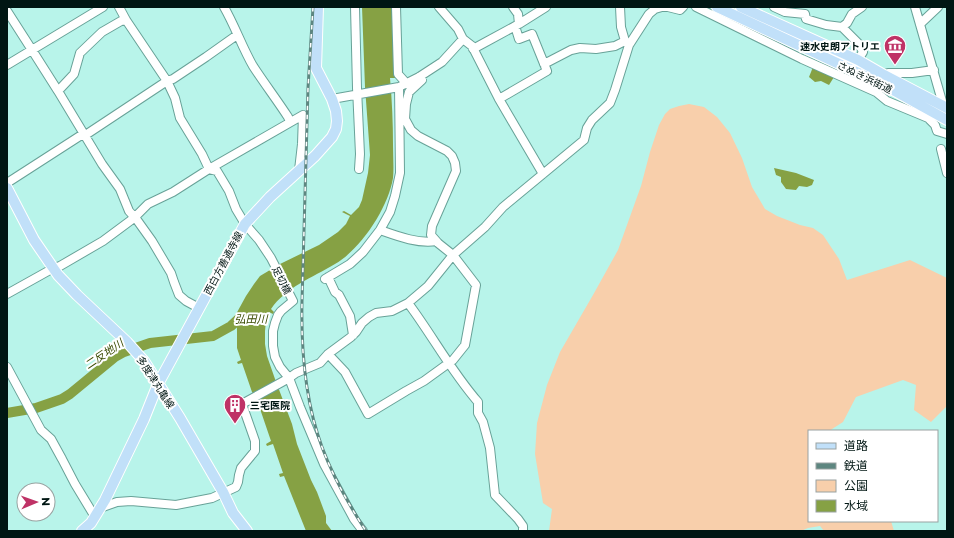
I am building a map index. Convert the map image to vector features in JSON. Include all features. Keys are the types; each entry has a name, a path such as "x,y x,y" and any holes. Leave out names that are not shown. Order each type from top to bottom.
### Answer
{"main road":[{"name":"西白方善通寺線","path":"82,531 97,513 105,500 144,419 158,384 244,224 298,170 315,156 336,129 336,111 332,99 316,68 318,7"},
{"name":"さぬき浜街道","path":"717,7 882,84 947,121"},
{"name":"さぬき浜街道","path":"741,7 858,60 945,107"},
{"name":"多度津丸亀線","path":"7,188 34,240 58,275 127,342 144,361 180,418 223,492 233,513 247,531"}],"street":[{"path":"7,64 103,7"},
{"path":"119,7 126,20 167,81 175,98 180,118 202,154 209,169"},
{"path":"224,7 254,66 290,122"},
{"path":"355,7 359,94 359,169"},
{"path":"396,7 398,74 406,84"},
{"path":"439,7 458,29 463,39 474,49 546,7"},
{"path":"499,99 547,71 532,34 519,39 517,25 518,14 513,7"},
{"path":"620,7 621,27 627,43"},
{"path":"7,367 42,430 51,439 75,484 97,513 117,502 131,501 176,505 212,498 236,487 241,468 255,451 255,441 242,404 296,373 320,363 328,354 353,335 362,323 369,317 376,313 392,311 408,302 428,286 453,255 485,227 503,207 584,140 587,128 592,120 610,103 615,90 627,43 649,14 655,9 662,7 680,10 683,7"},
{"path":"696,7 802,59 876,92 887,101 928,118 935,126 937,131 947,134"},
{"path":"774,7 785,12 805,10 806,19 826,25 842,27 859,44 863,52 858,60"},
{"path":"842,27 847,23 852,14 862,7"},
{"path":"915,7 945,107 947,121"},
{"path":"920,24 938,7"},
{"path":"7,10 83,134 120,189 129,211 135,217 172,273 179,295 186,301 200,308"},
{"path":"58,91 74,74 80,54 102,32 120,21 126,20"},
{"path":"7,183 83,134 87,134 167,81 206,58 237,35"},
{"path":"332,99 399,87 406,84 442,62 463,39"},
{"path":"544,64 571,50 580,48 596,49 627,43"},
{"path":"472,46 499,99 543,174"},
{"path":"884,75 888,73 934,70"},
{"path":"328,354 345,372 368,414 424,381 449,363 465,345 476,285 453,255 431,235 432,226 456,171 452,156 447,151 418,136 411,130 405,119 406,104 409,92 422,80 419,77"},
{"path":"353,335 350,316 339,295 335,292 327,278 350,264 363,252 380,230 390,212 400,173 399,87"},
{"path":"7,294 103,241 135,217 148,204 173,192 209,169 303,115 302,144 298,170"},
{"path":"941,149 947,173"},
{"name":"足切橋","path":"209,169 217,171 229,191 244,224 259,240 271,258 293,301 278,315 273,331 275,357 286,380"},
{"path":"380,230 409,239 428,242 436,241"},
{"path":"408,302 467,389 478,402 478,413 483,422 490,448 494,495 518,519 523,526 523,531"},
{"path":"286,380 300,406 324,464 354,519 363,531"}],"green space":[{"path":"689,104 704,107 717,117 730,133 742,158 752,187 765,209 777,216 800,225 813,228 823,235 839,259 847,280 910,260 947,278 947,406 931,422 914,410 916,385 903,380 856,397 843,422 831,430 808,430 808,522 891,522 894,531 824,531 820,526 801,531 549,531 552,509 543,503 535,454 537,423 547,385 560,352 618,250 641,186 659,125 665,114 670,109"}],"water":[{"name":"弘田川","path":"362,7 392,7 395,78 390,78 393,120 393,178 390,190 372,227 354,248 335,264 284,295 271,309 274,312 273,314 269,312 266,321 265,344 267,356 292,424 297,444 326,516 326,523 332,531 306,531 284,476 280,477 279,474 283,473 273,444 267,446 266,444 271,441 242,363 238,364 237,362 241,360 237,348 235,316 246,296 260,276 280,264 319,245 338,232 346,224 350,216 342,212 344,211 351,215 359,207 362,200 370,155 365,87"},
{"path":"813,67 834,77 829,85 821,81 815,82 809,77"},
{"path":"774,168 796,173 814,180 812,185 807,187 799,186 796,190 786,189 781,182 781,177 776,175"}],"waterway":[{"name":"二反地川","path":"7,413 36,408 62,399 115,357 124,352 150,343 213,336 231,326 245,313"}],"railway":[{"path":"313,7 308,88 302,302 303,357 308,394 316,430 322,447 331,469 366,531"}],"place":[{"name":"速水史朗アトリエ","path":"895,66"},
{"name":"三宅医院","path":"235,424"}]}
